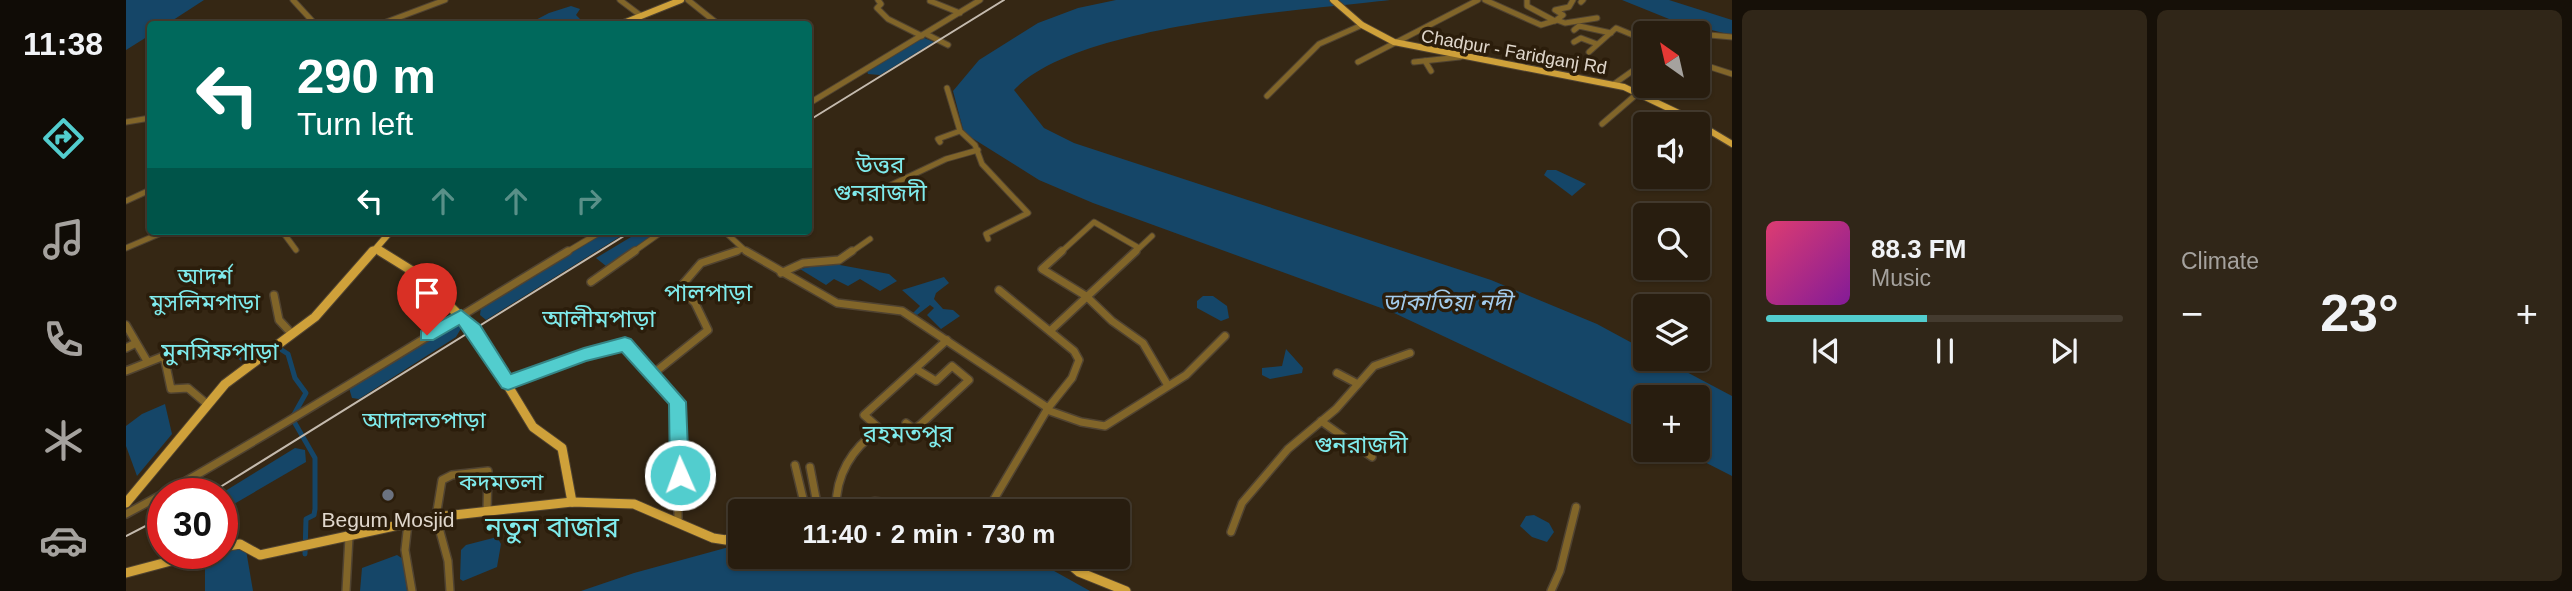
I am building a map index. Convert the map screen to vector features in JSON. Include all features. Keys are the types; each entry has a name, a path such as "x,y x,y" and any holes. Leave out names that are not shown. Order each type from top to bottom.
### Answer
{"main road":[{"path":"627,21 666,2 681,0"},
{"name":"Chadpur - Faridganj Rd","path":"1333,0 1362,24 1394,42 1460,57 1614,84 1633,91"},
{"name":"Chadpur - Faridganj Rd","path":"1647,98 1732,144"},
{"path":"127,510 207,404 237,373 322,310 388,235"},
{"path":"377,249 417,274 474,330 533,428 562,448 572,502"},
{"path":"238,544 249,546 254,554 260,555 436,517 572,502 626,503 719,539 728,537"},
{"path":"126,573 147,567"},
{"path":"1075,569 1126,591"}],"street":[{"path":"293,0 311,21"},
{"path":"389,21 446,0"},
{"path":"620,0 640,15"},
{"path":"688,0 714,21"},
{"path":"880,0 877,8 888,19 948,45"},
{"path":"812,102 980,0"},
{"path":"1352,56 1359,61 1459,13 1478,0"},
{"path":"1485,0 1544,26 1563,15 1555,10 1569,7 1573,0"},
{"path":"1527,0 1527,6 1565,23 1575,19 1597,18"},
{"path":"930,1 960,13"},
{"path":"1266,96 1307,50 1362,24"},
{"path":"1574,30 1579,26 1587,26 1611,33"},
{"path":"1589,52 1616,29 1633,35"},
{"path":"1710,35 1732,37"},
{"path":"1574,42 1581,38 1597,44"},
{"path":"1414,62 1460,57"},
{"path":"1425,61 1424,64 1432,71"},
{"path":"1710,67 1732,74"},
{"path":"1614,84 1633,71"},
{"path":"947,88 960,131 978,150 982,164 1028,213 986,234 988,239"},
{"path":"1602,124 1633,97"},
{"path":"126,122 147,118"},
{"path":"940,142 938,139 960,131"},
{"path":"891,185 946,159 978,150"},
{"path":"126,201 147,191"},
{"path":"1139,248 1094,222 1042,269 1086,296 1112,321 1143,343 1167,384"},
{"path":"126,248 157,235"},
{"path":"285,235 296,250"},
{"path":"191,478 294,419 381,363 595,235"},
{"path":"591,282 657,235"},
{"path":"728,235 743,249 836,303 883,306 902,311 1048,409 1081,422 1105,426 1185,375 1225,336"},
{"path":"1050,331 1152,236"},
{"path":"782,273 803,263 839,260 870,239"},
{"path":"654,373 708,330 703,314 680,287 693,276 701,263 743,249"},
{"path":"992,499 1048,409 1068,385 1079,360 1074,351 999,290"},
{"path":"274,295 279,320 292,334"},
{"path":"126,325 147,361"},
{"path":"836,499 835,486 854,451 880,429 864,415 947,340"},
{"path":"126,348 136,343"},
{"path":"508,383 619,343 631,349 678,402 678,522"},
{"path":"1231,532 1242,503 1261,477 1374,366 1410,353"},
{"path":"126,371 164,356 171,389 188,388 207,404"},
{"path":"381,363 388,371"},
{"path":"906,423 914,429 920,425 969,380 952,366 936,380 916,369"},
{"path":"1337,373 1357,384"},
{"path":"1321,421 1372,457"},
{"path":"795,465 806,499"},
{"path":"810,467 810,499"},
{"path":"450,591 448,561 436,517 442,480 485,470 490,473 488,510"},
{"path":"127,510 147,501"},
{"path":"1551,591 1559,579 1565,537 1576,507"},
{"path":"408,523 405,550 412,591"},
{"path":"346,591 349,537"}],"water":[{"path":"126,0 204,0 172,21 147,21 147,37 126,50"},
{"name":"ডাকাতিয়া নদী","path":"1116,0 1390,0 1247,16 1136,35 1086,50 1044,68 1014,90 1044,128 1074,143 1491,280 1597,324 1633,344 1633,371 1685,371 1732,396 1732,476 1705,462 1710,462 1710,385 1633,385 1633,425 1392,312 1093,203 1039,180 964,133 953,91 979,60 1038,23 1078,8"},
{"path":"1622,0 1669,0 1732,20 1732,35 1710,30 1710,21 1674,21"},
{"path":"571,6 580,9 576,15 581,20 534,21"},
{"path":"922,37 934,42 880,75 868,74 867,71"},
{"path":"1547,170 1556,170 1586,184 1572,196 1544,175"},
{"path":"600,235 623,235 486,320 480,315 481,307"},
{"path":"634,235 648,235 654,238 606,266 596,258"},
{"path":"829,263 889,274 897,281 880,291 860,279 848,286 834,279 826,285 800,269"},
{"path":"944,277 949,283 936,293 934,299 943,309 953,310 960,316 941,329 927,315 934,308 930,305 917,315 913,313 920,306 902,290"},
{"path":"1203,296 1213,296 1227,306 1229,318 1221,321 1197,308 1197,301"},
{"path":"459,319 463,325 456,337 359,399 352,398 349,388"},
{"path":"1286,349 1303,368 1302,373 1270,379 1262,375 1262,368 1282,366"},
{"path":"165,404 172,434 137,476 126,446 126,426 142,414"},
{"path":"295,448 305,450 306,462 238,502 238,483"},
{"path":"1534,515 1549,523 1554,532 1547,542 1532,537 1520,526 1526,516"},
{"path":"497,537 501,544 497,567 463,581 460,579 461,550 466,545"},
{"path":"728,547 728,569 1051,569 1090,591 581,591 634,573"},
{"path":"238,548 246,550 253,591 205,591 205,569 238,569"},
{"path":"397,555 403,559 407,591 360,591 362,568"}],"waterway":[{"path":"210,351 238,355 245,361 274,345 288,354 295,378 306,393 292,418 315,458 315,509 314,515 306,519 305,554"}],"railway":[{"path":"812,119 1004,0"},
{"path":"235,478 626,235"},
{"path":"126,536 147,525"}],"place":[{"name":"Begum Mosjid","path":"388,495"}],"district":[{"name":"উত্তর গুনরাজদী","path":"880,178"},
{"name":"আদর্শ মুসলিমপাড়া","path":"205,289"},
{"name":"পালপাড়া","path":"708,292"},
{"name":"আলীমপাড়া","path":"599,318"},
{"name":"মুনসিফপাড়া","path":"220,351"},
{"name":"আদালতপাড়া","path":"424,420"},
{"name":"রহমতপুর","path":"908,433"},
{"name":"গুনরাজদী","path":"1361,444"},
{"name":"কদমতলা","path":"501,482"},
{"name":"নতুন বাজার","path":"552,527"}],"route":[{"path":"427,335 461,316 474,330 508,383 584,354 619,343 625,344 678,402 680,475"}]}
